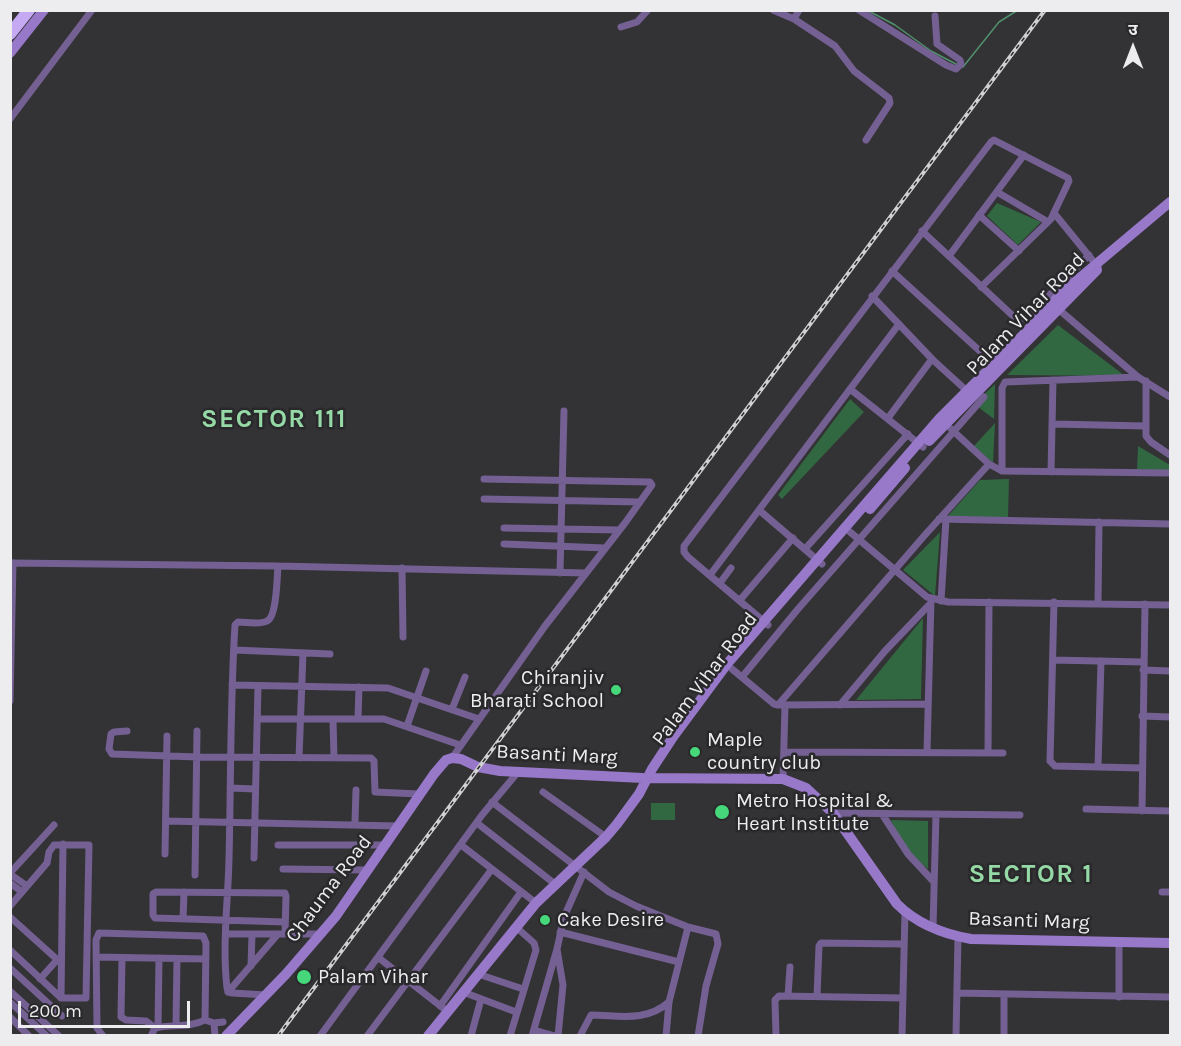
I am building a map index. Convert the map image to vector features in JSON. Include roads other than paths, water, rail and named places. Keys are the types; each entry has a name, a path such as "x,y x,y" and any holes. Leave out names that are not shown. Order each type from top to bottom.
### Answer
{"highway":[{"path":"10,34 29,10"}],"street":[{"path":"10,53 45,10"},
{"path":"10,119 92,10"},
{"path":"621,27 642,19 648,10"},
{"path":"773,10 794,19 835,46 854,71 889,98 890,103 866,140"},
{"path":"794,19 799,10"},
{"path":"861,11 954,69 960,65 958,59 937,44 935,16"},
{"path":"766,623 686,554 684,549 686,544 922,231 992,141 997,141 1069,179 1048,222 981,287"},
{"path":"949,256 1024,155"},
{"path":"997,192 1048,222"},
{"name":"Palam Vihar Road","path":"428,1035 443,1009 463,992 536,903 555,884 580,869 639,794 652,769 727,664 766,623 921,445 946,424 1096,262 1170,202"},
{"path":"922,231 1013,316 1025,318 1096,262 1054,213"},
{"path":"980,215 1019,251"},
{"path":"892,271 982,353"},
{"path":"872,296 932,359 967,391"},
{"path":"1055,306 1138,377 1170,397"},
{"name":"Palam Vihar Road","path":"946,424 967,391 1055,306"},
{"path":"710,575 899,324"},
{"path":"888,418 932,359"},
{"path":"1002,471 1003,385 1007,381 1138,377"},
{"path":"1052,472 1053,380"},
{"path":"1146,381 1145,426 1148,439 1170,455"},
{"path":"850,389 921,445"},
{"path":"742,677 859,540 946,424 984,397"},
{"path":"560,573 564,411"},
{"path":"946,424 989,464 1002,471 1170,473"},
{"path":"1053,424 1145,426"},
{"path":"805,549 908,434"},
{"name":"Palam Vihar Road","path":"820,562 850,532 921,445"},
{"path":"783,779 782,705 894,571 943,519 989,464"},
{"path":"452,758 652,483 484,479"},
{"path":"484,499 640,502"},
{"path":"759,510 820,562"},
{"path":"943,519 1170,524"},
{"path":"941,601 943,519"},
{"path":"1098,604 1099,522"},
{"path":"504,528 620,530"},
{"path":"850,532 930,602"},
{"path":"740,600 793,538"},
{"path":"504,544 605,548"},
{"path":"10,701 12,563 586,573"},
{"path":"228,992 226,921 232,685 236,623 265,622 271,618 278,566"},
{"path":"402,568 403,637"},
{"path":"720,583 731,568"},
{"path":"927,752 930,602"},
{"path":"840,705 930,602 1170,604"},
{"path":"988,753 989,602"},
{"path":"1054,603 1050,762 1055,765 1142,768"},
{"path":"1142,811 1145,604"},
{"name":"Palam Vihar Road","path":"649,777 657,773 766,623"},
{"path":"234,650 330,654"},
{"path":"299,758 303,653"},
{"path":"1053,660 1143,662"},
{"path":"1098,767 1101,661"},
{"path":"732,669 774,704 928,704"},
{"path":"1143,670 1170,671"},
{"path":"407,726 426,671"},
{"path":"452,709 465,677"},
{"path":"232,685 396,689 479,719"},
{"path":"254,858 258,686"},
{"path":"358,719 359,687"},
{"path":"1142,716 1170,717"},
{"path":"257,719 384,719 460,745"},
{"path":"333,719 334,758"},
{"path":"127,731 111,734 109,749 112,754 373,759 374,788 377,793 419,794"},
{"path":"195,875 197,731"},
{"path":"165,855 167,736"},
{"path":"784,752 1003,753"},
{"name":"Basanti Marg","path":"452,758 487,769 518,772 783,779 806,788 833,813 897,904 905,912 933,928 958,937 981,939 1170,943"},
{"name":"Chauma Road","path":"226,1035 321,934 439,767 452,758"},
{"path":"320,1035 492,802 518,772"},
{"path":"230,788 255,789"},
{"path":"354,822 356,790"},
{"path":"543,792 606,837"},
{"path":"492,802 609,892 688,927 714,932 718,936 706,986 698,1035"},
{"path":"1086,809 1170,812"},
{"path":"833,813 1020,815"},
{"path":"882,814 908,854 934,882"},
{"path":"933,928 936,814"},
{"path":"166,821 255,824 354,822 397,826"},
{"path":"477,823 555,884"},
{"path":"24,889 10,873 54,825"},
{"path":"61,998 59,961 63,844"},
{"path":"10,906 47,863 54,845 88,844 86,997 61,998 10,950"},
{"path":"461,844 536,903"},
{"path":"278,845 384,845"},
{"path":"283,869 368,870"},
{"path":"368,1035 492,869"},
{"path":"557,949 563,978 563,995 556,1035 533,1033 560,932 580,869"},
{"path":"10,883 24,889"},
{"path":"228,992 281,934 285,922 285,893 156,892 153,894 153,917 285,922"},
{"path":"183,919 184,892"},
{"path":"379,958 443,1009 521,892"},
{"path":"1162,892 1170,892"},
{"path":"902,1035 905,912"},
{"path":"10,917 59,961"},
{"path":"510,1035 536,946 516,927"},
{"path":"666,1035 669,1002 688,927"},
{"path":"560,932 679,962"},
{"path":"103,1035 97,1028 96,937 99,933 203,936 206,943 205,1020"},
{"path":"226,934 321,934"},
{"path":"251,966 252,934"},
{"path":"956,1035 958,937"},
{"path":"1119,942 1119,997"},
{"path":"817,996 821,943 903,944"},
{"path":"96,957 206,959"},
{"path":"122,958 121,1017 126,1020 146,1021 155,1030"},
{"path":"155,1030 159,958"},
{"path":"176,1025 177,959"},
{"path":"40,979 59,961"},
{"path":"788,996 790,967"},
{"path":"10,968 62,1016"},
{"path":"478,974 523,989"},
{"path":"10,991 59,1035"},
{"path":"228,992 266,995"},
{"path":"463,992 516,1012"},
{"path":"957,993 1170,997"},
{"path":"1004,994 1004,1035"},
{"path":"776,1035 775,1000 779,996 903,998"},
{"path":"471,1035 481,999"},
{"path":"10,1002 47,1035"},
{"path":"580,1035 591,1015 617,1017 649,1014 669,1002"},
{"path":"10,1017 29,1035"},
{"path":"155,1030 176,1025 198,1024 205,1020 214,1023 223,1022"},
{"path":"214,1023 215,1035"}],"waterway":[{"path":"867,10 895,25 931,51 956,64"},
{"path":"963,67 999,22 1018,10"}],"railway":[{"path":"278,1036 1045,10"}],"place":[{"name":"Chiranjiv Bharati School","path":"616,690"},
{"name":"Maple country club","path":"695,752"},
{"name":"Metro Hospital & Heart Institute","path":"722,812"},
{"name":"Cake Desire","path":"545,920"},
{"name":"Palam Vihar","path":"304,977"}],"district":[{"name":"SECTOR 111","path":"274,420"},
{"name":"SECTOR 1","path":"1031,875"}]}
